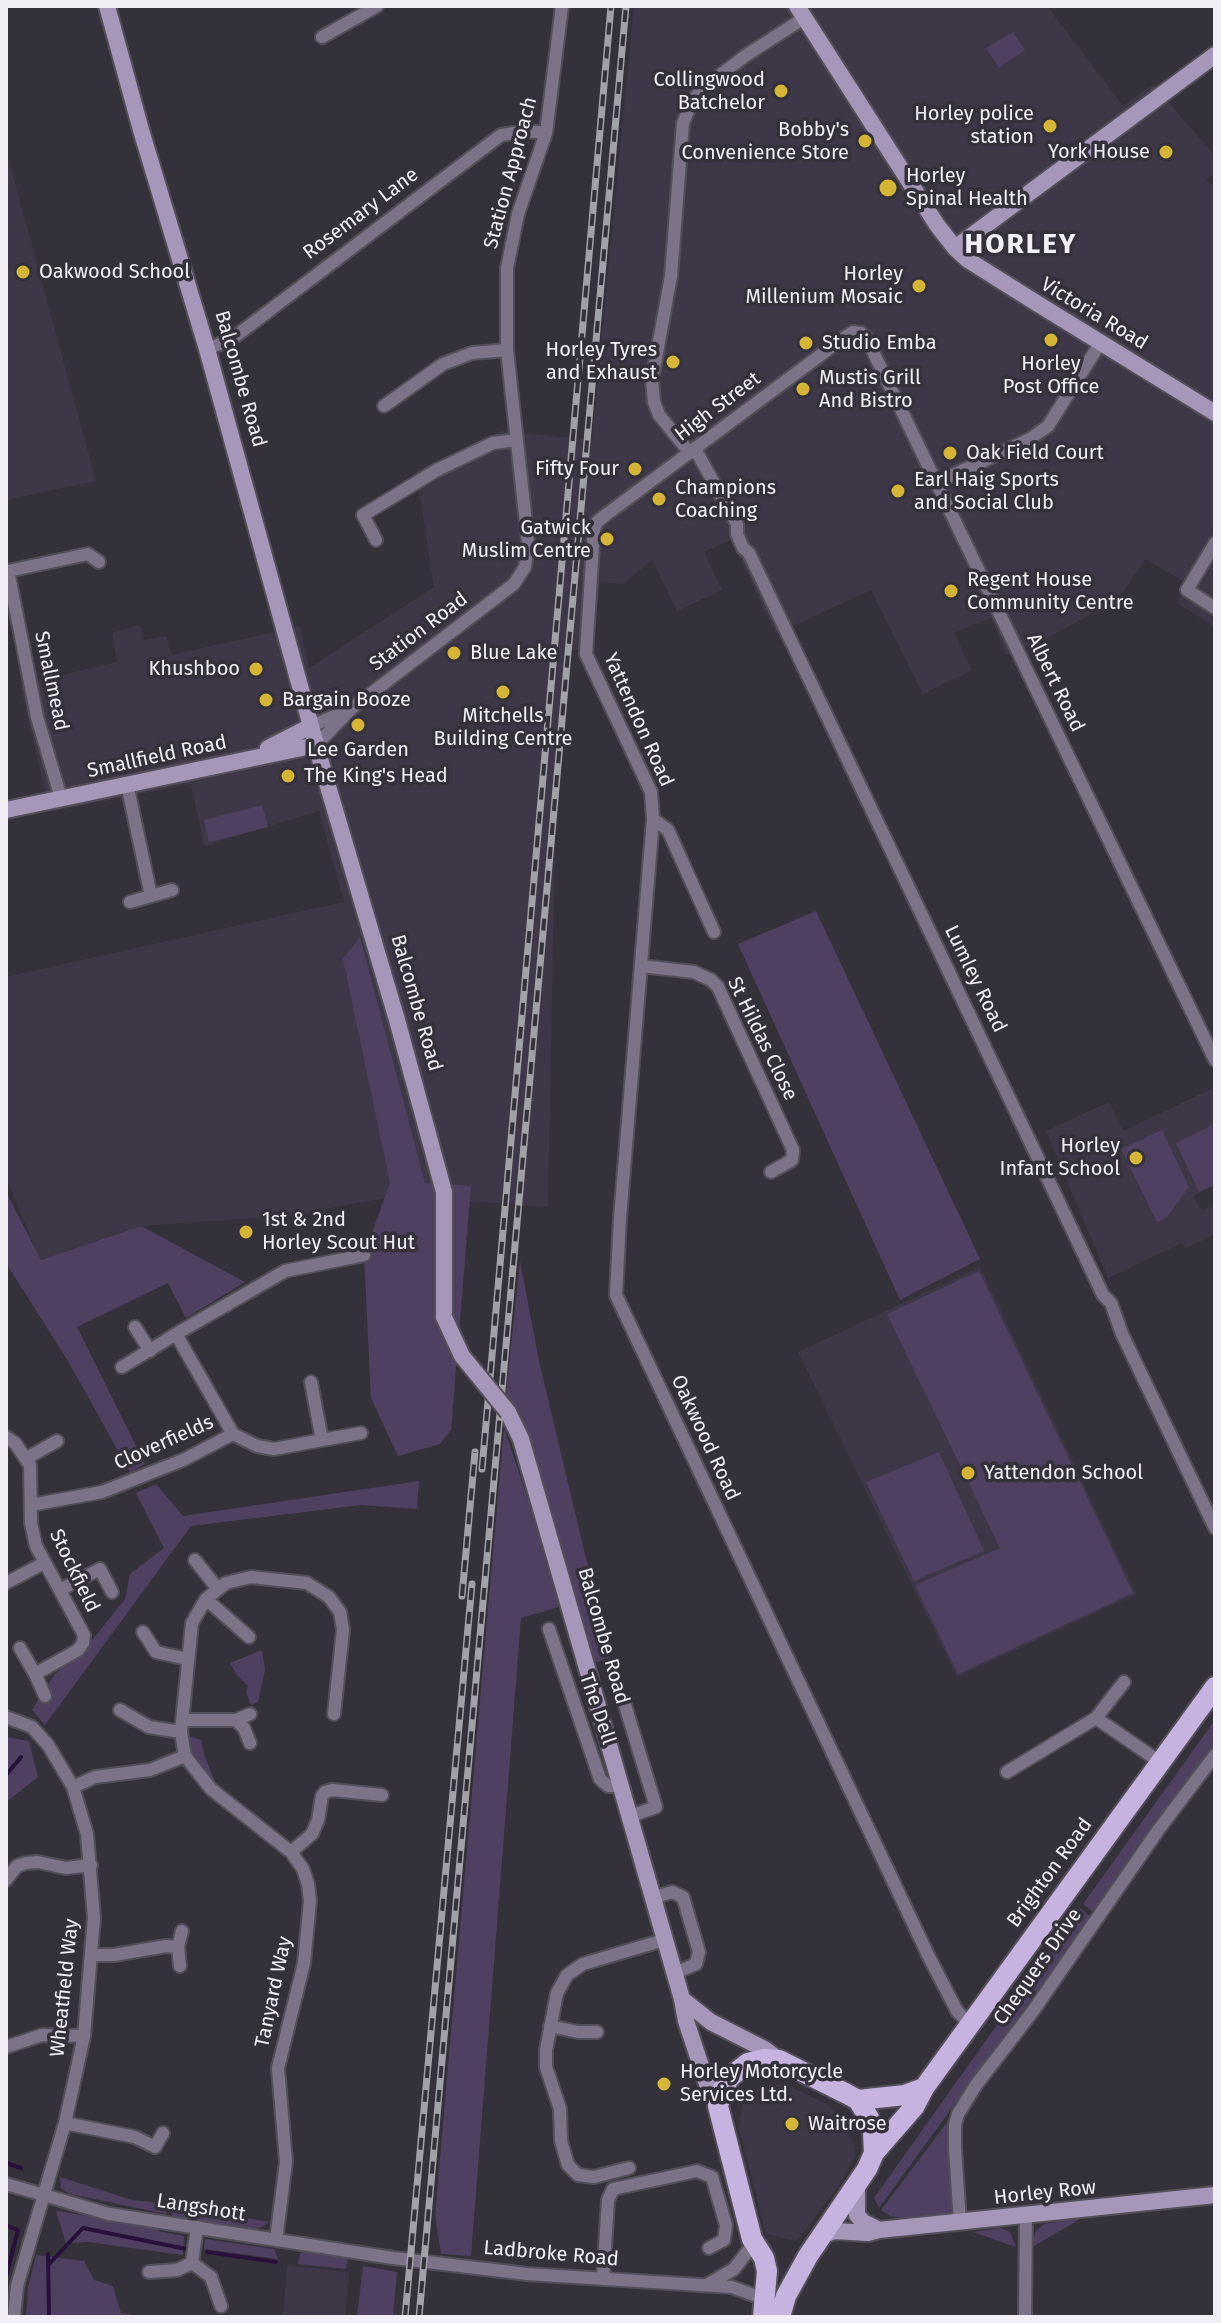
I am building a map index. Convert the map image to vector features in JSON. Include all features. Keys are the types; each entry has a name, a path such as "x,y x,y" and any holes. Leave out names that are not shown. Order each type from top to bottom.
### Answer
{"main road":[{"name":"Balcombe Road","path":"107,6 207,349 444,1192 444,1317 462,1356 508,1412 521,1439 631,1816 692,2040 709,2090 718,2106 768,2277 771,2304"},
{"name":"Victoria Road","path":"800,12 937,225 955,248 1005,283 1215,413"},
{"path":"955,248 1215,55"},
{"path":"257,756 311,726"},
{"name":"Smallfield Road","path":"6,810 316,745"},
{"name":"Brighton Road","path":"771,2304 857,2185 874,2153 914,2107 924,2088 1215,1687"},
{"path":"682,1999 711,2022 858,2100 869,2118 874,2153"},
{"path":"692,2040 700,2028 711,2022"},
{"path":"718,2106 723,2089 739,2069 764,2059 779,2060"},
{"path":"858,2100 905,2095 924,2088"},
{"path":"857,2185 857,2215 879,2230"},
{"name":"Horley Row","path":"821,2236 834,2231 868,2233 1215,2195"},
{"path":"759,2250 784,2263 808,2256"},
{"path":"771,2304 780,2317"}],"street":[{"path":"322,37 334,23 377,6"},
{"name":"Station Approach","path":"528,542 507,350 507,268 518,214 546,133 562,6"},
{"name":"Lumley Road","path":"800,12 701,90 683,123 671,276 652,391 659,415 713,478 738,527 740,541 749,553 1103,1295 1111,1303 1122,1334 1215,1528"},
{"name":"Rosemary Lane","path":"207,349 241,332 501,135 527,131 546,133"},
{"name":"High Street","path":"607,514 853,332"},
{"name":"Albert Road","path":"853,332 866,337 1215,1060"},
{"path":"936,483 1030,439 1048,426 1101,342"},
{"path":"384,406 443,364 472,353 507,350"},
{"path":"376,540 363,515 437,470 493,443 517,440"},
{"name":"Yattendon Road","path":"607,514 594,529 584,649 651,792 653,819 668,830 714,932"},
{"name":"Station Road","path":"316,745 352,708 514,584 525,567 528,542"},
{"path":"1180,602 1215,543"},
{"name":"Smallmead","path":"61,798 37,717 7,572 88,554 99,562"},
{"path":"1187,590 1215,608"},
{"path":"311,726 352,708"},
{"path":"127,784 151,896"},
{"name":"Oakwood Road","path":"653,819 617,1255 618,1301 936,1972 957,2011 971,2025"},
{"path":"130,902 172,890"},
{"name":"St Hildas Close","path":"641,966 694,972 718,987 793,1150 792,1160 771,1172"},
{"path":"122,1367 285,1271 364,1255"},
{"path":"135,1327 150,1351"},
{"name":"Cloverfields","path":"31,1505 102,1492 183,1460 233,1434 176,1334"},
{"path":"311,1382 322,1440"},
{"path":"233,1434 257,1446 274,1449 361,1433"},
{"path":"6,1437 27,1458 57,1441"},
{"name":"Stockfield","path":"27,1458 30,1465 33,1534 44,1563 84,1635 78,1650 35,1674"},
{"path":"195,1560 217,1588 238,1579 280,1580 307,1583 329,1597 340,1612 343,1630 334,1714"},
{"path":"6,1583 44,1563"},
{"path":"60,1590 100,1569 112,1592"},
{"name":"Tanyard Way","path":"217,1588 206,1599 192,1623 182,1726 185,1756 211,1789 291,1852 303,1869 310,1901 304,1963 278,2068 286,2162 276,2240"},
{"path":"206,1599 249,1637"},
{"name":"The Dell","path":"549,1629 600,1779 608,1786 621,1786"},
{"path":"143,1632 156,1652 187,1659"},
{"path":"20,1648 45,1696"},
{"path":"1007,1772 1096,1718 1124,1682"},
{"path":"625,1705 656,1807 631,1816"},
{"path":"120,1710 149,1727 236,1720 250,1714"},
{"name":"Wheatfield Way","path":"6,1717 32,1727 48,1745 73,1787 87,1834 91,1865 93,1955 84,2036 65,2123 17,2286 14,2317"},
{"path":"1096,1718 1160,1762"},
{"path":"236,1720 244,1728 250,1743"},
{"name":"Chequers Drive","path":"960,2223 955,2148 958,2114 1159,1829 1215,1755"},
{"path":"73,1787 95,1777 150,1770 185,1756"},
{"path":"291,1852 312,1834 325,1792 382,1795"},
{"path":"6,1880 17,1866 26,1863 38,1862 66,1868 91,1865"},
{"path":"652,1898 672,1892 683,1897 699,1952 696,1964 675,1973"},
{"path":"180,1966 178,1947 182,1931"},
{"path":"629,2168 594,2177 578,2175 568,2165 561,2141 560,2109 545,2059 550,2026 557,1993 574,1969 664,1940"},
{"path":"93,1955 178,1947"},
{"path":"550,2026 578,2032 597,2032"},
{"path":"6,2047 42,2035 84,2036"},
{"path":"65,2123 126,2135 155,2147 163,2133"},
{"path":"603,2279 608,2200 613,2189 697,2171 712,2177 726,2225 724,2240 709,2248"},
{"name":"Langshott","path":"6,2184 109,2214 393,2258"},
{"path":"1025,2317 1026,2216"},
{"path":"192,2263 197,2227"},
{"path":"707,2285 759,2250"},
{"name":"Ladbroke Road","path":"393,2258 527,2274 732,2287 771,2304"},
{"path":"149,2272 177,2270 192,2263"},
{"path":"192,2263 211,2277 221,2306"}],"shaded area":[{"path":"634,6 1047,6 1123,106 1153,84 1215,156 1215,174 1205,180 1215,186 1215,627 1177,603 1188,584 1146,559 1118,599 1046,639 1006,655 991,618 954,633 972,670 923,694 871,590 776,634 731,540 704,552 722,590 677,611 652,560 623,584 600,582 593,646 571,651 555,841 548,1207 396,1196 286,1216 141,1226 40,1260 6,1177 6,977 344,902 319,811 204,846 191,784 50,812 20,685 117,662 112,633 140,625 143,640 166,636 172,655 300,626 309,668 434,587 416,471 501,431 592,440"},
{"path":"1013,32 1025,50 999,68 986,48"},
{"name":"Oakwood School","path":"6,150 96,481 6,500"},
{"path":"262,805 268,827 209,842 204,820"},
{"path":"816,911 980,1259 900,1300 738,944"},
{"path":"360,937 425,1183 471,1186 451,1430 440,1444 398,1456 371,1398 364,1255 390,1183 343,959"},
{"name":"Horley Infant School","path":"1215,1087 1215,1185 1194,1196 1201,1211 1215,1205 1215,1234 1185,1249 1182,1243 1108,1278 1046,1131 1109,1102 1123,1131"},
{"path":"1215,1124 1215,1185 1199,1192 1176,1143"},
{"path":"1162,1130 1189,1187 1167,1217 1157,1222 1121,1149"},
{"path":"6,1192 41,1260 141,1226 245,1282 186,1318 168,1283 77,1327 145,1464 130,1472 68,1361 6,1263"},
{"path":"520,1261 539,1361 610,1659 591,1663 524,1422 506,1394"},
{"name":"Yattendon School","path":"980,1267 1136,1594 957,1677 798,1352"},
{"name":"Yattendon School","path":"979,1271 1133,1593 958,1674 915,1585 1000,1548 887,1314"},
{"path":"504,1428 559,1607 521,1618 471,2256 441,2254 435,2215"},
{"path":"939,1452 984,1551 914,1581 866,1482"},
{"path":"419,1481 417,1509 361,1505 191,1526 45,1725 32,1710 54,1675 85,1649 125,1599 130,1574 164,1548 136,1493 156,1484 183,1516"},
{"path":"262,1650 265,1670 258,1702 251,1705 246,1692 248,1686 230,1663"},
{"path":"1215,1720 1215,1745 1095,1913 1083,1904"},
{"path":"188,1736 201,1740 217,1787 198,1766"},
{"path":"6,1737 29,1741 38,1777 6,1802"},
{"path":"1080,1908 1091,1917 879,2208 874,2198"},
{"path":"785,2084 830,2106 854,2143 855,2156 840,2184 797,2241 766,2234 739,2127 743,2098 760,2086"},
{"path":"949,2120 953,2210 902,2218 890,2216 881,2210"},
{"path":"60,2177 132,2200 169,2204 166,2214 70,2194 61,2188"},
{"path":"174,2205 270,2222 256,2230 172,2217"},
{"path":"56,2211 158,2226 158,2231 184,2236 183,2255 88,2242 66,2243"},
{"path":"1082,2218 1033,2245 1035,2232 1044,2224"},
{"path":"1000,2228 1010,2232 1016,2247 973,2232"},
{"path":"205,2239 274,2249 278,2259 204,2249"},
{"path":"305,2250 348,2256 346,2269 298,2264 300,2254"},
{"path":"36,2255 84,2261 94,2280 113,2286 121,2313 142,2317 26,2317 28,2288"},
{"path":"287,2265 349,2272 345,2317 283,2317"},
{"path":"363,2266 397,2272 393,2317 357,2317"}],"waterway":[{"path":"6,1775 21,1757"},
{"path":"6,2163 21,2168"},
{"path":"6,2225 18,2230 6,2277"},
{"path":"48,2265 83,2228 186,2249"},
{"path":"207,2252 276,2262"},
{"path":"48,2254 49,2317"}],"railway":[{"path":"482,1469 611,6"},
{"path":"419,2317 626,6"},
{"path":"462,1596 475,1452"},
{"path":"405,2317 472,1584"}],"place":[{"name":"Collingwood Batchelor","path":"781,91"},
{"name":"Horley police station","path":"1050,126"},
{"name":"Bobby's Convenience Store","path":"865,141"},
{"name":"York House","path":"1166,152"},
{"name":"Horley Spinal Health","path":"888,188"},
{"name":"Oakwood School","path":"23,272"},
{"name":"Horley Millenium Mosaic","path":"919,286"},
{"name":"Horley Post Office","path":"1051,340"},
{"name":"Studio Emba","path":"806,343"},
{"name":"Horley Tyres and Exhaust","path":"673,362"},
{"name":"Mustis Grill And Bistro","path":"803,389"},
{"name":"Oak Field Court","path":"950,453"},
{"name":"Fifty Four","path":"635,469"},
{"name":"Earl Haig Sports and Social Club","path":"898,491"},
{"name":"Champions Coaching","path":"659,499"},
{"name":"Gatwick Muslim Centre","path":"607,539"},
{"name":"Regent House Community Centre","path":"951,591"},
{"name":"Blue Lake","path":"454,653"},
{"name":"Khushboo","path":"256,669"},
{"name":"Mitchells Building Centre","path":"503,692"},
{"name":"Bargain Booze","path":"266,700"},
{"name":"Lee Garden","path":"358,725"},
{"name":"The King's Head","path":"288,776"},
{"name":"Horley Infant School","path":"1136,1158"},
{"name":"1st & 2nd Horley Scout Hut","path":"246,1232"},
{"name":"Yattendon School","path":"968,1473"},
{"name":"Horley Motorcycle Services Ltd.","path":"664,2084"},
{"name":"Waitrose","path":"792,2124"}],"district":[{"name":"HORLEY","path":"1021,245"}]}
